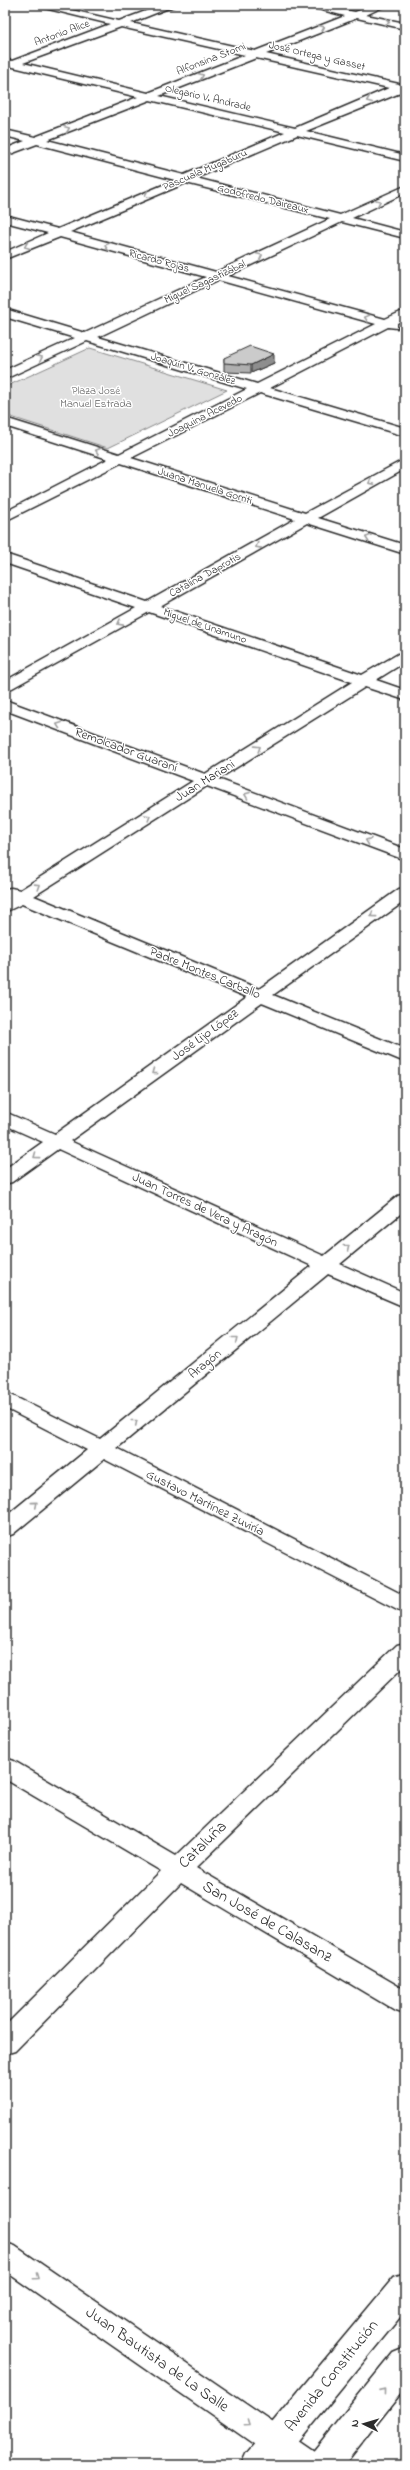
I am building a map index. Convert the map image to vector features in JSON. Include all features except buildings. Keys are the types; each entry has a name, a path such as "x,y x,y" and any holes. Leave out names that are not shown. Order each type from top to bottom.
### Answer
{"main road":[{"name":"Avenida Constitución","path":"268,2454 405,2287"},
{"path":"323,2465 405,2363"}],"street":[{"name":"José Ortega y Gasset","path":"37,5 403,87"},
{"name":"Antonio Alice","path":"8,64 172,5"},
{"path":"308,5 405,26"},
{"name":"Alfonsina Storni","path":"5,153 382,5"},
{"name":"Olegario V. Andrade","path":"8,64 149,96 405,158"},
{"name":"Pascuala Mugaburu","path":"5,256 403,87"},
{"name":"Godofredo Daireaux","path":"5,133 405,235"},
{"name":"Miguel Sagastizábal","path":"5,375 405,189"},
{"name":"Ricardo Rojas","path":"5,218 405,328"},
{"name":"Joaquín V. González","path":"5,313 405,432"},
{"name":"Joaquina Acevedo","path":"5,518 405,314"},
{"name":"Juana Manuela Gorriti","path":"5,422 405,550"},
{"name":"Catalina Daprotis","path":"5,687 405,463"},
{"name":"Miguel de Unamuno","path":"5,558 405,695"},
{"name":"Juan Mariani","path":"5,907 13,894 206,780 405,655"},
{"name":"Remolcador Guaraní","path":"5,705 405,855"},
{"name":"José Lijo López","path":"5,1178 405,893"},
{"name":"Padre Montes Carballo","path":"13,894 405,1056"},
{"name":"Juan Torres de Vera y Aragón","path":"5,1118 405,1301"},
{"name":"Aragón","path":"5,1529 405,1200"},
{"name":"Gustavo Martínez Zuviría","path":"5,1399 405,1606"},
{"name":"Cataluña","path":"5,2043 178,1870 405,1651"},
{"name":"San José de Calasanz","path":"5,1767 405,2003"},
{"name":"Juan Bautista de La Salle","path":"5,2255 268,2454 309,2465"}],"green space":[{"name":"Plaza José Manuel Estrada","path":"90,348 227,390 108,448 5,415 5,387"}]}
